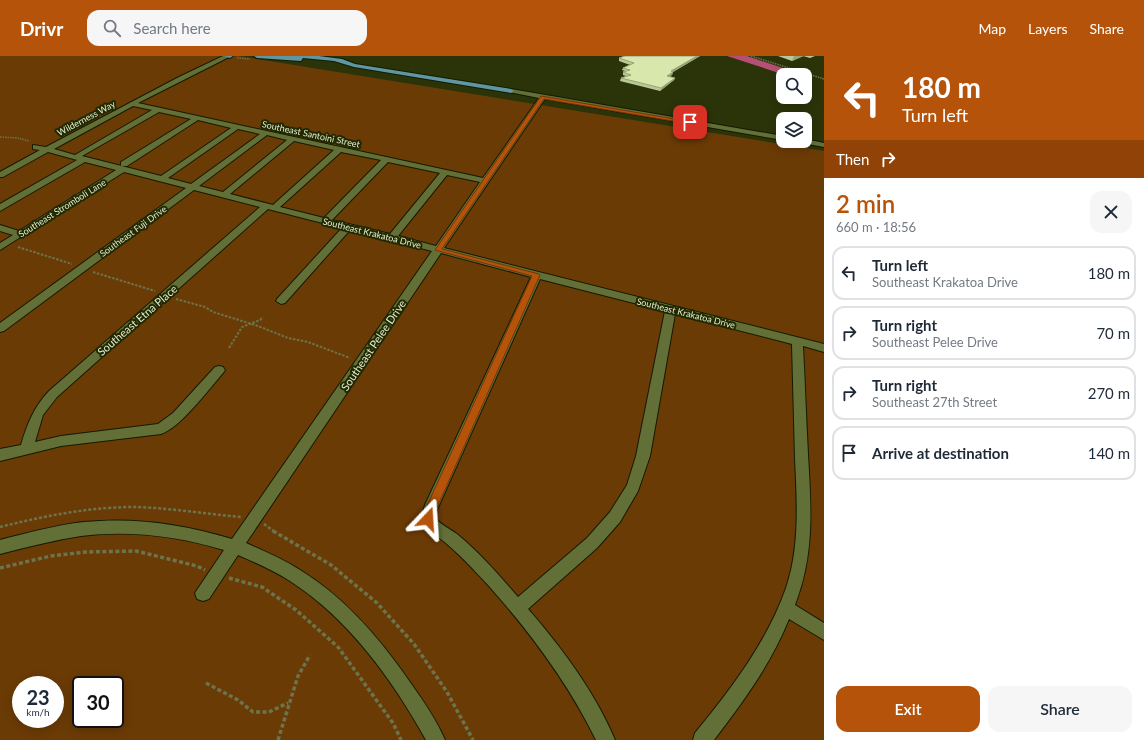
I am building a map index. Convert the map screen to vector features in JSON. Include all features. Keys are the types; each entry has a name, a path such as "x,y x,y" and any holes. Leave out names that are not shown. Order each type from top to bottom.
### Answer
{"main road":[{"path":"257,56 321,61 347,66 354,65"},
{"path":"294,56 330,59 351,63 354,65 511,92"}],"street":[{"name":"Wilderness Way","path":"181,78 214,56"},
{"name":"Wilderness Way","path":"0,175 181,78 228,56"},
{"path":"511,92 776,137"},
{"name":"Southeast Pelee Drive","path":"203,593 543,97"},
{"name":"Southeast Santoini Street","path":"132,104 486,181"},
{"path":"0,208 158,110"},
{"name":"Southeast Stromboli Lane","path":"3,245 197,118"},
{"path":"162,179 237,127"},
{"name":"Southeast Fuji Drive","path":"0,328 266,133"},
{"path":"224,195 293,139"},
{"path":"812,143 824,145"},
{"name":"Southeast Krakatoa Drive","path":"36,146 80,158 124,166 162,179 824,348"},
{"name":"Southeast Etna Place","path":"27,448 34,418 41,406 53,394 166,295 339,149"},
{"path":"326,221 387,159"},
{"path":"392,238 445,172"},
{"path":"281,300 348,227"},
{"path":"0,228 20,234"},
{"path":"536,275 430,510 428,519 433,526 452,540 493,579 549,646 589,707 606,740"},
{"path":"517,608 592,543 615,517 633,487 643,456 671,309"},
{"path":"702,740 735,698 773,638 794,587 803,545 804,508 797,341"},
{"path":"0,455 27,448 95,436 161,430 177,416 219,370"},
{"path":"0,547 55,533 110,527 188,533 236,546 256,554 289,572 321,594 352,624 389,666 419,709 436,740"},
{"path":"785,608 824,632"}],"path":[{"path":"751,56 824,79"},
{"path":"237,58 250,59"},
{"path":"0,137 27,140 32,146 36,146"},
{"path":"3,245 45,254 52,258 166,295 288,338 308,342 361,362"},
{"path":"229,348 242,327 260,320 263,317"},
{"path":"0,568 51,556 86,552 136,551 197,566 216,574 262,588 296,610 338,646 393,723 401,740"},
{"path":"278,740 288,703 298,676 310,655"},
{"path":"206,683 214,689 238,700 253,712 269,712 288,703"}],"shaded area":[{"path":"0,56 239,56 776,143 776,148 806,148 824,151 824,740 0,740"},
{"path":"727,56 747,56 783,68 776,68 776,72"}],"building":[{"path":"625,56 697,56 671,71 673,72 667,76 675,78 661,88 621,78 631,75 623,72 630,70 623,68 634,63 619,58"}],"route":[{"path":"428,519 430,510 536,275 438,250 543,97 690,122"}]}
